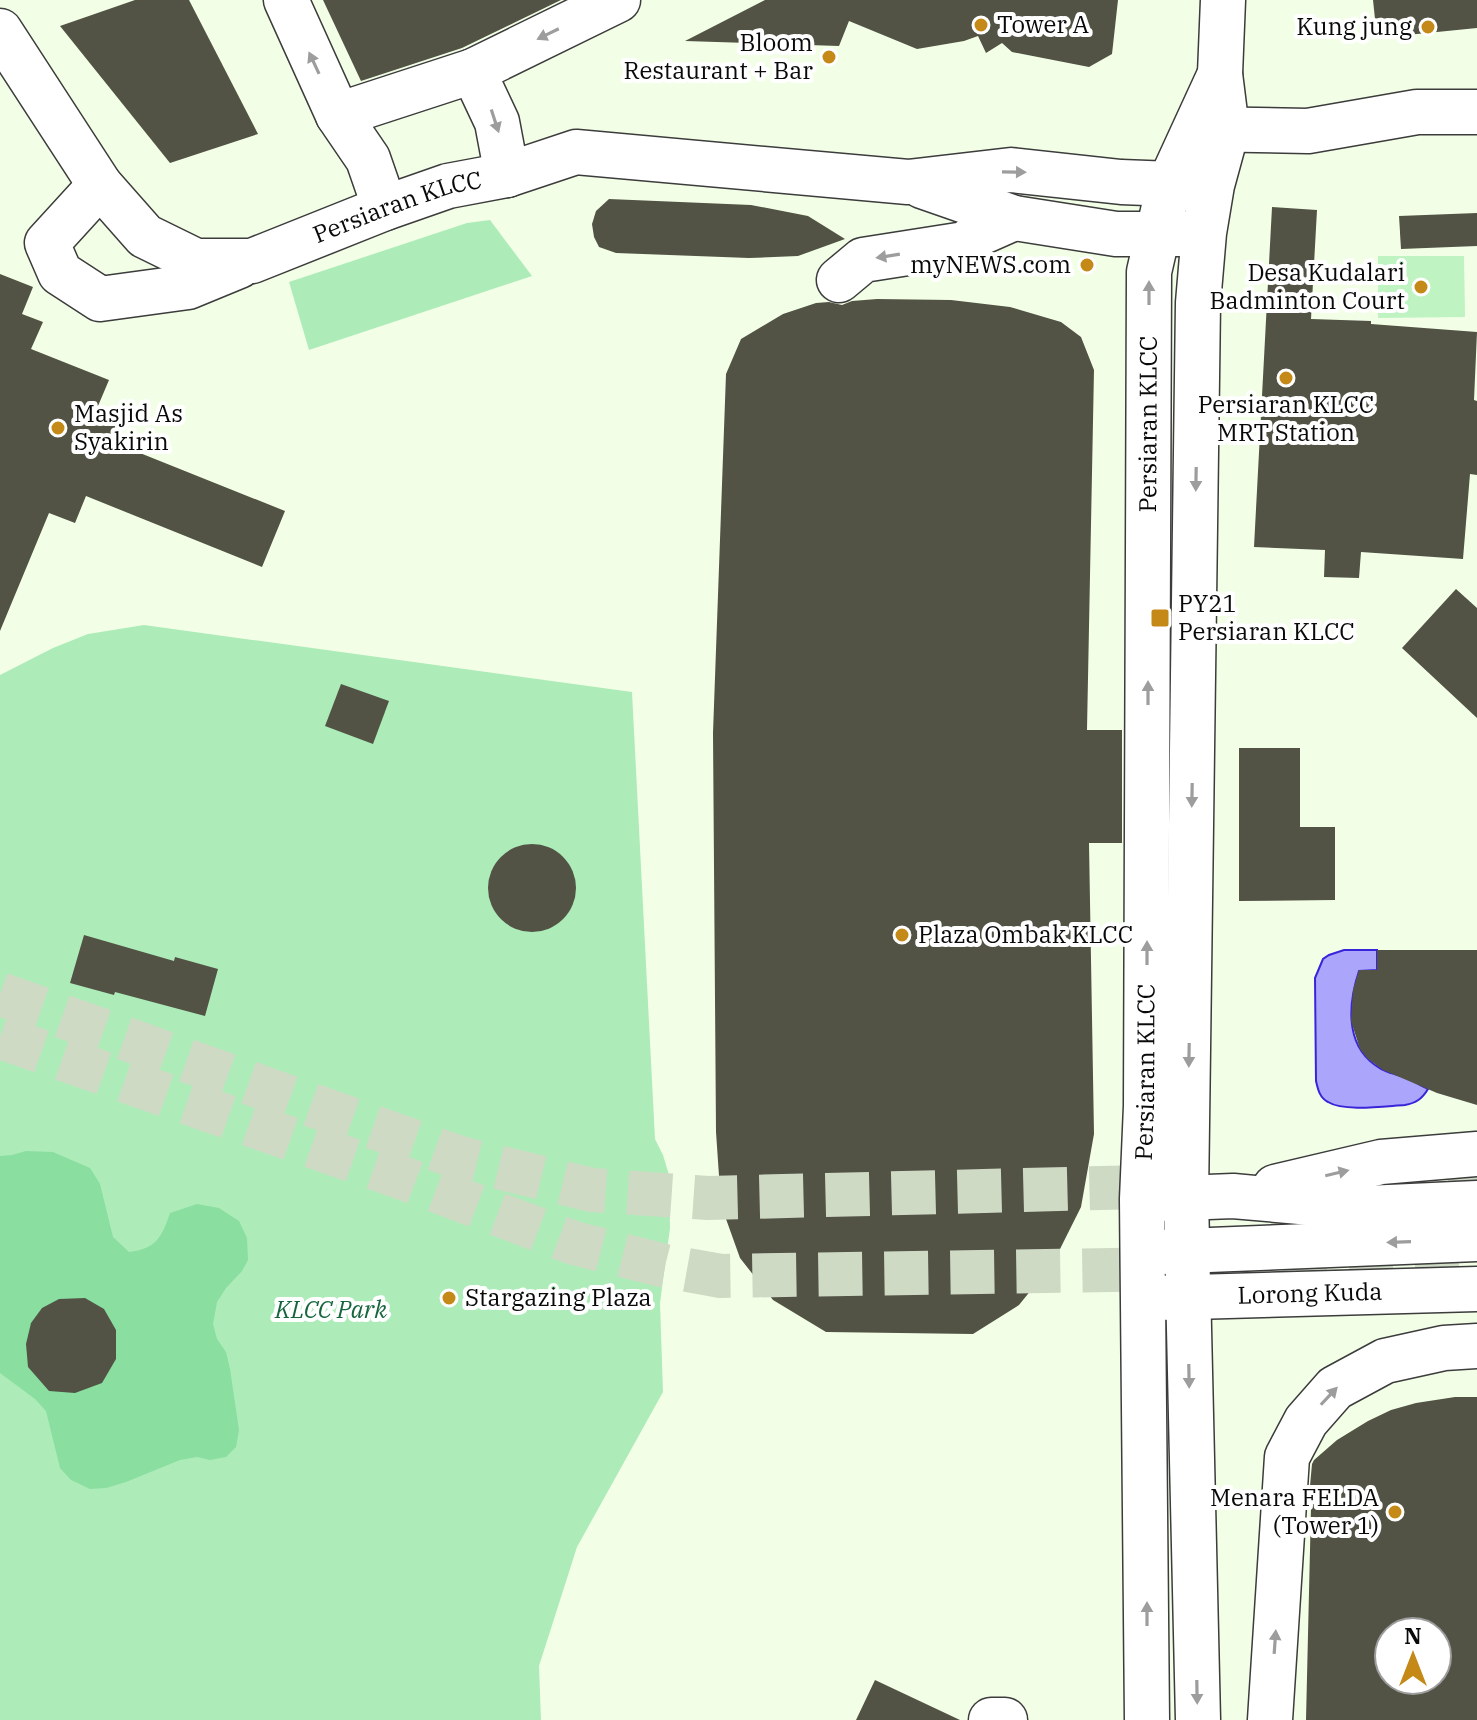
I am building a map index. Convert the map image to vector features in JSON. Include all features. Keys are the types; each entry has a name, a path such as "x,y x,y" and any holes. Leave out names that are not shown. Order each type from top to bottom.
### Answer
{"street":[{"path":"286,0 338,115 368,159 385,208"},
{"path":"338,115 473,71 618,0"},
{"name":"Persiaran KLCC","path":"1198,1720 1186,1198 1198,303 1212,185 1211,129 1220,74 1223,0"},
{"name":"Persiaran KLCC","path":"0,31 100,185 145,236 196,261 252,261 448,186 507,175 576,152 908,182 1011,170 1121,182 1212,185"},
{"path":"473,71 497,122 507,175"},
{"path":"1211,129 1308,131 1417,112 1477,112"},
{"name":"Persiaran KLCC","path":"1147,1720 1142,1199 1146,1106 1149,272 1169,185 1211,129"},
{"name":"Persiaran KLCC","path":"908,182 1014,218 1116,234 1204,233"},
{"path":"100,185 47,243 60,273 100,299 188,287 252,261"},
{"path":"839,280 863,260 965,244 978,234 1014,218"},
{"path":"1233,1196 1381,1162 1477,1154"},
{"path":"1142,1199 1233,1196 1367,1208 1477,1203"},
{"path":"1144,1252 1477,1239"},
{"name":"Lorong Kuda","path":"1144,1299 1477,1289"},
{"path":"1270,1720 1287,1457 1306,1421 1335,1388 1385,1361 1444,1348 1477,1346"},
{"path":"991,1720 1005,1720"}],"green space":[{"path":"490,220 532,276 309,350 289,282 467,223"},
{"name":"Desa Kudalari Badminton Court","path":"1378,256 1464,256 1465,317 1378,318"},
{"name":"KLCC Park","path":"144,625 632,692 655,1139 669,1175 670,1228 660,1303 663,1392 577,1547 539,1666 541,1720 0,1720 0,675 88,634"},
{"path":"26,1151 53,1152 90,1168 100,1184 113,1237 129,1252 152,1245 164,1229 170,1213 197,1204 219,1208 239,1221 247,1238 248,1260 217,1302 213,1324 217,1339 226,1352 239,1430 236,1447 226,1457 180,1460 106,1488 90,1489 71,1480 60,1468 46,1411 0,1373 0,1156"}],"shaded area":[{"path":"1344,950 1377,950 1377,970 1359,971 1351,1008 1354,1034 1365,1056 1375,1065 1428,1089 1416,1102 1365,1108 1344,1107 1328,1102 1320,1093 1316,1081 1315,978 1323,959"}],"building":[{"path":"135,0 189,0 258,134 170,163 60,26"},
{"path":"323,0 561,0 462,48 361,81"},
{"path":"765,0 1118,0 1112,54 1089,67 1012,52 1002,43 986,53 978,36 917,49 849,21 839,46 685,41"},
{"path":"1373,0 1477,0 1477,28 1377,38"},
{"path":"609,199 751,205 808,216 845,239 798,256 749,258 616,253 599,247 592,224 596,211"},
{"path":"1272,207 1317,210 1311,319 1371,321 1371,324 1477,332 1474,400 1477,401 1477,475 1470,474 1463,559 1361,552 1359,578 1324,577 1325,550 1254,547"},
{"path":"1477,213 1477,246 1401,249 1399,216"},
{"name":"Masjid As Syakirin","path":"0,274 33,287 22,314 43,322 31,349 109,380 98,406 121,414 110,441 285,511 262,567 86,496 75,523 49,513 0,631"},
{"name":"Plaza Ombak KLCC","path":"877,299 951,300 1010,307 1061,322 1081,337 1094,370 1087,730 1122,730 1122,843 1089,843 1094,1134 1081,1207 1053,1263 1019,1305 973,1334 826,1332 773,1300 740,1258 721,1205 716,1132 713,733 726,374 741,339 783,314 816,303 842,305"},
{"path":"1456,589 1477,608 1477,718 1402,648"},
{"path":"341,684 389,701 373,744 325,726"},
{"path":"1239,748 1300,748 1300,827 1335,827 1335,900 1239,901"},
{"path":"532,844 549,848 563,857 572,871 576,888 572,905 563,919 549,928 532,932 515,928 501,919 492,905 488,888 492,871 501,857 515,848"},
{"path":"84,935 174,961 175,957 218,969 205,1016 70,983"},
{"path":"1377,950 1477,950 1477,1105 1437,1093 1383,1070 1360,1049 1351,1021 1353,990 1359,970 1377,970"},
{"path":"85,1298 104,1309 116,1330 116,1359 102,1383 75,1393 49,1391 28,1367 26,1344 31,1323 42,1308 59,1299"},
{"name":"Menara FELDA (Tower 1)","path":"1455,1397 1477,1397 1477,1720 1306,1720 1312,1464 1337,1440 1391,1410"},
{"path":"875,1680 960,1720 856,1720"}],"tunnel":[{"path":"0,994 460,1158 592,1190 708,1198 1181,1186"},
{"path":"0,1037 400,1177 574,1243 665,1266 721,1276 1179,1269"},
{"path":"1382,1181 1477,1178"},
{"path":"1283,1267 1477,1264"}],"place":[{"name":"Tower A","path":"981,25"},
{"name":"Kung jung","path":"1428,27"},
{"name":"Bloom Restaurant + Bar","path":"829,57"},
{"name":"myNEWS.com","path":"1087,265"},
{"name":"Desa Kudalari Badminton Court","path":"1421,287"},
{"name":"Persiaran KLCC MRT Station","path":"1286,378"},
{"name":"Masjid As Syakirin","path":"58,428"},
{"name":"PY21 Persiaran KLCC","path":"1160,618"},
{"name":"Plaza Ombak KLCC","path":"902,935"},
{"name":"Stargazing Plaza","path":"449,1298"},
{"name":"Menara FELDA (Tower 1)","path":"1395,1512"}]}
